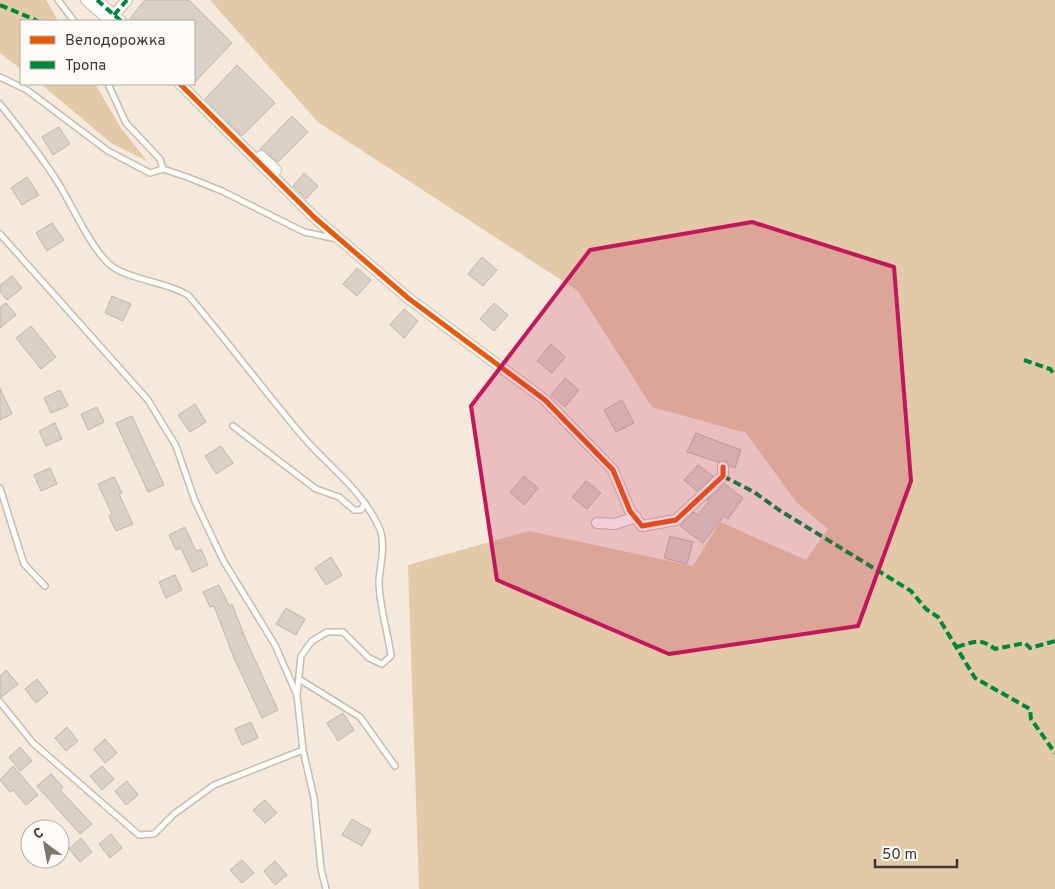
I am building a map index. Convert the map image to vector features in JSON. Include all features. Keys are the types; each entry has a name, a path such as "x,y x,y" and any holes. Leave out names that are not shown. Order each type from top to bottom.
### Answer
{"street":[{"path":"86,0 115,19"},
{"path":"97,0 115,19"},
{"path":"115,19 127,0"},
{"path":"181,85 293,198 408,298 545,400 613,470 630,511 642,526 676,520 723,476 722,467"},
{"path":"188,85 242,140 276,170"},
{"path":"597,523 615,524 636,517"}],"lane":[{"path":"58,0 73,20"},
{"path":"0,77 27,90 108,152 150,173 163,169 222,191 304,232 343,240"},
{"path":"108,85 126,123 160,159 163,169"},
{"path":"0,104 30,141 58,182 102,258 117,270 178,289 188,295 262,388 316,451 350,485 379,526 382,548 379,582 391,656 382,664 369,658 343,632 327,632 312,641 301,656 297,695 303,750 314,798 321,870 326,889"},
{"path":"0,234 148,400 176,446 195,501 223,560 275,645 297,695"},
{"path":"233,426 316,489 339,497 354,510 361,510 364,504"},
{"path":"0,488 24,564 45,586"},
{"path":"299,679 360,717 394,766"},
{"path":"0,702 33,743 139,835 154,834 174,814 214,785 303,750"}],"highlighted area":[{"path":"752,222 894,267 911,481 858,626 669,654 497,580 471,406 590,250"}],"shaded area":[{"path":"0,0 46,0 57,20 20,20 20,68 0,53"},
{"path":"210,0 1055,0 1055,889 419,889 408,565 529,531 693,566 720,522 806,560 828,529 797,503 746,433 652,407 578,291 318,122"},
{"path":"42,85 96,85 121,128 147,161 111,143"}],"building":[{"path":"145,0 189,0 232,43 195,82 195,20 129,20"},
{"path":"237,65 275,103 242,136 205,99"},
{"path":"292,116 308,132 278,162 260,149"},
{"path":"59,127 70,144 53,155 42,137"},
{"path":"304,173 318,186 306,199 293,186"},
{"path":"27,177 39,195 22,205 11,188"},
{"path":"52,223 64,240 47,251 36,233"},
{"path":"482,257 497,270 483,286 468,274"},
{"path":"357,268 371,280 357,296 343,284"},
{"path":"12,276 22,288 7,300 0,292 0,285"},
{"path":"112,296 131,304 123,321 105,313"},
{"path":"6,303 16,315 0,328 0,307"},
{"path":"494,303 508,315 494,331 480,319"},
{"path":"404,309 418,321 404,338 390,325"},
{"path":"31,326 56,357 41,369 16,338"},
{"path":"551,344 565,357 552,373 537,361"},
{"path":"565,378 579,390 565,407 551,395"},
{"path":"0,388 12,414 0,420"},
{"path":"60,390 68,406 51,413 44,398"},
{"path":"622,400 634,423 616,432 604,410"},
{"path":"195,404 206,422 190,432 178,415"},
{"path":"97,407 104,422 88,430 81,414"},
{"path":"132,416 164,485 148,492 116,423"},
{"path":"55,423 62,439 46,446 39,431"},
{"path":"696,433 741,450 735,468 726,461 718,462 687,452"},
{"path":"221,446 233,463 216,474 205,456"},
{"path":"698,465 713,476 697,491 684,480"},
{"path":"50,468 57,484 41,491 34,475"},
{"path":"524,476 538,488 524,505 510,492"},
{"path":"114,477 122,493 119,494 133,524 116,531 109,516 112,514 98,484"},
{"path":"586,481 601,493 587,509 572,497"},
{"path":"725,484 743,498 728,519 724,516 703,543 680,526 694,512 698,515 709,501 707,500"},
{"path":"185,527 196,551 201,549 208,565 192,572 181,548 176,550 169,535"},
{"path":"670,536 693,542 687,564 664,558"},
{"path":"331,557 342,575 326,585 315,568"},
{"path":"175,575 182,590 166,598 159,582"},
{"path":"219,585 229,606 232,604 278,710 262,718 234,658 214,606 210,607 203,592"},
{"path":"286,608 305,619 296,635 276,624"},
{"path":"6,670 18,684 0,698 0,676"},
{"path":"37,679 48,693 36,703 25,689"},
{"path":"343,713 354,730 338,741 327,723"},
{"path":"251,722 258,738 242,745 235,729"},
{"path":"67,727 78,741 66,751 55,738"},
{"path":"105,739 117,753 105,763 94,749"},
{"path":"20,747 32,761 20,771 9,757"},
{"path":"13,766 38,795 26,805 13,790 10,792 0,780"},
{"path":"102,766 114,779 102,790 90,776"},
{"path":"51,774 63,787 60,790 92,824 80,834 70,823 70,819 67,819 37,786"},
{"path":"127,781 138,795 126,805 115,791"},
{"path":"265,800 277,813 265,823 253,810"},
{"path":"352,819 371,830 362,846 342,835"},
{"path":"111,834 122,848 110,858 99,844"},
{"path":"81,838 92,852 80,862 70,848"},
{"path":"242,860 254,873 242,883 230,870"},
{"path":"275,861 287,875 275,885 264,871"}],"marked path":[{"path":"97,0 120,20"},
{"path":"114,15 127,0"},
{"path":"0,5 36,20"},
{"path":"1024,360 1050,369 1055,375"},
{"path":"723,476 754,492 779,510 911,591 926,609 938,617 975,678 1030,709 1031,719 1055,753"},
{"path":"957,647 972,642 980,642 995,649 1025,643 1030,648 1055,641"}],"cycle path":[{"path":"181,85 315,218 408,298 545,400 613,470 630,511 642,526 676,520 723,476 723,467"}]}
